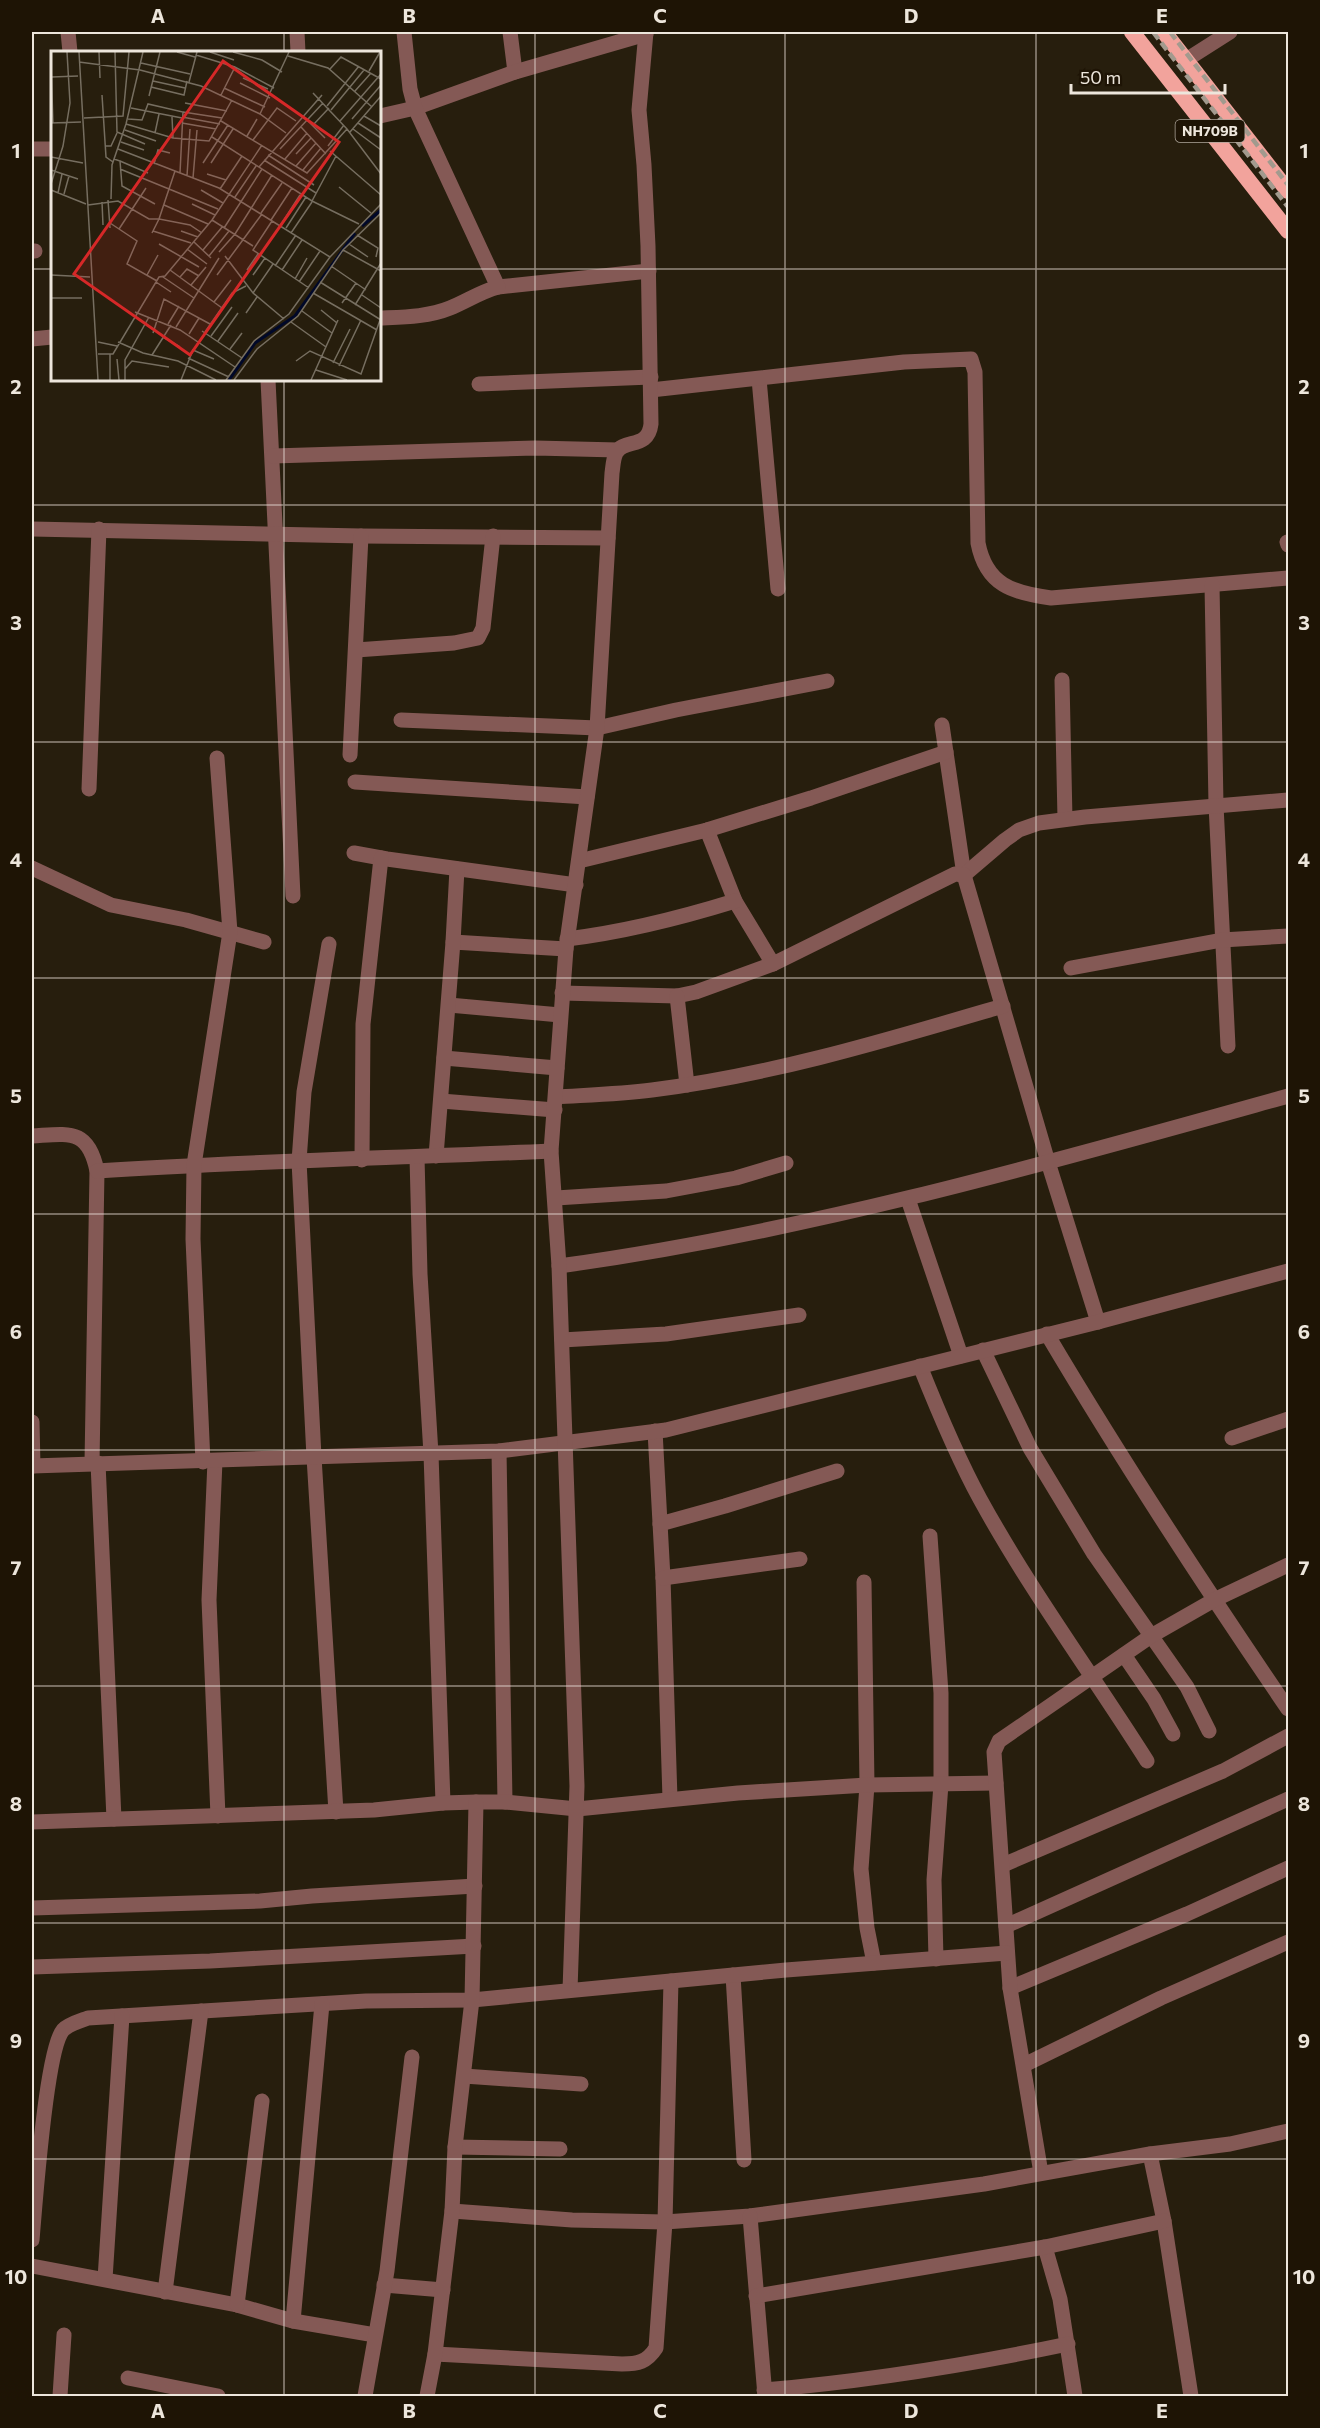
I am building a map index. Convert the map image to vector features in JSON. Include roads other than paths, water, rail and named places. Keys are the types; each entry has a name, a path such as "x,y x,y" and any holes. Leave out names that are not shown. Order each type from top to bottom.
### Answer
{"highway":[{"name":"NH709B","path":"1132,32 1288,231"},
{"name":"NH709B","path":"1164,32 1288,191"}],"street":[{"path":"68,32 70,51"},
{"path":"297,32 298,51"},
{"path":"404,32 410,89 415,108 498,287"},
{"path":"510,32 515,72"},
{"path":"1186,60 1230,32"},
{"path":"273,456 535,448 618,450 648,436 651,424 649,271 639,110 646,33 515,72 415,108 381,116"},
{"path":"32,149 51,149"},
{"path":"381,318 416,317 449,309 481,291 498,287 649,271"},
{"path":"32,339 51,337"},
{"path":"479,384 651,383 759,379 904,362 971,359 975,372 978,543 987,568 996,579 1012,590 1027,595 1051,598 1288,578"},
{"path":"759,379 778,589"},
{"path":"268,381 293,896"},
{"path":"570,1990 577,1809 562,1340 556,1198 551,1151 566,944 597,728 612,473 615,454 618,450"},
{"path":"32,529 362,536 608,538"},
{"path":"89,789 99,529"},
{"path":"350,755 362,536"},
{"path":"356,650 454,643 478,638 483,628 493,536"},
{"path":"1212,585 1216,805 1228,1046"},
{"path":"1062,680 1065,819"},
{"path":"401,720 597,728 676,710 827,681"},
{"path":"942,725 964,875 1048,1162 1098,1322"},
{"path":"579,861 707,830 811,798 946,752"},
{"path":"217,758 230,932 194,1165 193,1239 209,1461 209,1600 218,1816"},
{"path":"355,782 587,797"},
{"path":"562,993 677,996 696,992 772,964 955,874 964,875 1019,830 1039,823 1288,800"},
{"path":"707,830 735,901 772,964"},
{"path":"354,853 576,885"},
{"path":"362,1160 363,1024 381,858"},
{"path":"32,868 111,905 186,920 264,942"},
{"path":"436,1156 449,1005 457,868"},
{"path":"453,942 566,944 657,923 735,901"},
{"path":"1071,968 1222,940 1288,936"},
{"path":"329,944 304,1092 299,1161 314,1457 336,1812"},
{"path":"677,996 687,1085"},
{"path":"449,1005 560,1015"},
{"path":"441,1101 556,1103 687,1085 794,1065 843,1053 1003,1006"},
{"path":"444,1058 558,1068"},
{"path":"559,1266 649,1254 908,1199 1288,1096"},
{"path":"32,1136 65,1134 78,1137 93,1152 97,1171 95,1463 114,1819"},
{"path":"97,1171 551,1151"},
{"path":"417,1157 420,1274 431,1454 443,1803"},
{"path":"556,1198 666,1191 736,1178 786,1163"},
{"path":"908,1199 961,1356"},
{"path":"32,1422 32,1466 431,1454 499,1451 566,1443 655,1431 1098,1322 1288,1271"},
{"path":"562,1340 666,1334 799,1315"},
{"path":"1047,1334 1111,1442 1288,1709"},
{"path":"982,1350 1030,1448 1095,1554 1186,1687 1209,1731"},
{"path":"920,1366 942,1422 979,1498 1028,1580 1147,1761"},
{"path":"1232,1438 1288,1419"},
{"path":"655,1431 663,1578 670,1799"},
{"path":"499,1451 504,1802"},
{"path":"660,1524 837,1471"},
{"path":"930,1536 941,1693 941,1784 934,1880 936,1959"},
{"path":"663,1578 801,1559"},
{"path":"1041,2173 1010,1988 994,1752 999,1741 1151,1636 1214,1600 1288,1565"},
{"path":"864,1582 867,1785 862,1892 874,1964"},
{"path":"1124,1655 1154,1699 1173,1734"},
{"path":"1003,1865 1222,1771 1288,1736"},
{"path":"32,1822 336,1812 476,1802 504,1802 577,1809 670,1799 867,1785 996,1784"},
{"path":"1006,1926 1288,1799"},
{"path":"427,2397 435,2354 453,2211 455,2147 472,2000 476,1802"},
{"path":"1010,1988 1186,1914 1288,1868"},
{"path":"32,1908 260,1901 475,1886"},
{"path":"1024,2065 1161,1998 1288,1942"},
{"path":"32,1967 210,1961 474,1946"},
{"path":"32,2240 45,2108 56,2045 63,2031 76,2022 88,2018 322,2004 472,2000 733,1975 1007,1953"},
{"path":"733,1975 744,2160"},
{"path":"435,2354 622,2364 643,2361 651,2356 658,2342 665,2222 671,1981"},
{"path":"293,2321 322,2004"},
{"path":"165,2292 201,2011"},
{"path":"105,2279 122,2016"},
{"path":"365,2397 384,2285 412,2057"},
{"path":"464,2076 580,2085"},
{"path":"237,2305 262,2101"},
{"path":"453,2211 572,2220 665,2222 750,2216 984,2184 1150,2154 1230,2144 1288,2131"},
{"path":"455,2147 560,2149"},
{"path":"1150,2154 1164,2221 1191,2397"},
{"path":"750,2216 765,2393 997,2359 1068,2344"},
{"path":"756,2296 1045,2247 1164,2221"},
{"path":"1045,2247 1060,2299 1076,2397"},
{"path":"32,2266 237,2305 293,2321 375,2335"},
{"path":"384,2285 443,2290"},
{"path":"60,2397 64,2335"},
{"path":"128,2378 218,2397"}],"railway":[{"path":"1153,32 1288,207"},
{"path":"1170,32 1288,185"}]}
